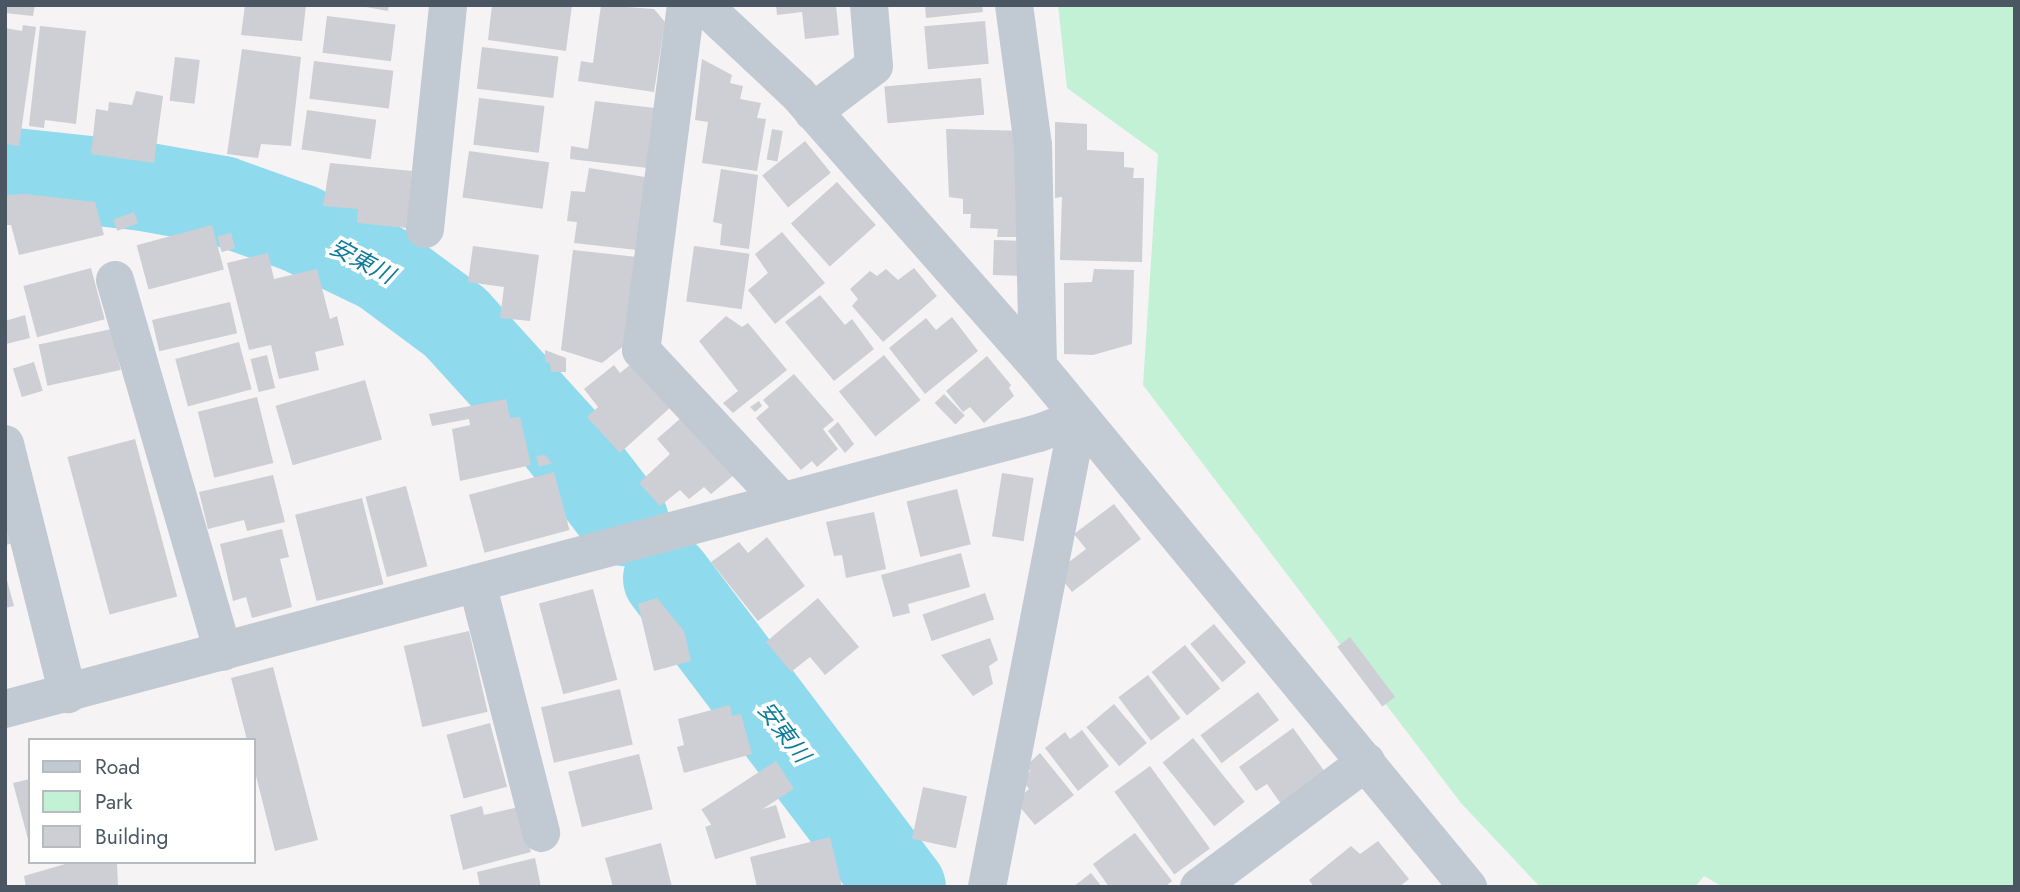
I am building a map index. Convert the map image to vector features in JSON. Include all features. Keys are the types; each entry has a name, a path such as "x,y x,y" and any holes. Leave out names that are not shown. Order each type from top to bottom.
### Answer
{"street":[{"path":"425,229 448,5"},
{"path":"686,5 641,350 782,501"},
{"path":"703,5 813,112 1038,366 1078,418 1366,762 1450,881"},
{"path":"813,112 874,66 869,5"},
{"path":"1014,5 1034,145 1038,366"},
{"path":"115,280 223,652"},
{"path":"5,709 782,501 1078,418"},
{"path":"987,887 1078,418"},
{"path":"5,444 68,694"},
{"path":"477,583 541,833"},
{"path":"1199,887 1366,762"}],"green space":[{"path":"1058,5 2015,5 2015,887 1723,887 1704,876 1695,887 1540,887 1461,803 1143,385 1158,154 1067,88"}],"building":[{"path":"5,5 35,5 33,16 5,13"},
{"path":"245,5 306,5 302,41 241,35"},
{"path":"355,5 389,5 388,11"},
{"path":"492,5 572,5 566,51 488,40"},
{"path":"601,5 654,9 665,22 654,92 578,81 581,61 593,63"},
{"path":"776,5 836,5 839,35 805,39 802,12 777,15"},
{"path":"925,5 982,5 983,12 926,18"},
{"path":"327,16 395,24 391,61 322,53"},
{"path":"985,21 989,64 928,69 924,26"},
{"path":"23,25 36,27 19,146 5,144 5,28 22,31"},
{"path":"40,26 86,31 76,124 45,120 44,128 29,126"},
{"path":"482,47 558,56 553,98 477,89"},
{"path":"242,49 301,57 291,146 261,144 258,158 227,154"},
{"path":"175,57 200,60 194,104 170,101"},
{"path":"702,59 732,75 730,83 743,86 740,99 761,103 757,118 766,119 757,171 702,163 708,122 695,120"},
{"path":"314,61 393,71 389,108 309,99"},
{"path":"981,78 984,115 888,123 884,86"},
{"path":"136,91 163,96 154,163 91,154 96,109 108,111 109,102 132,105"},
{"path":"479,98 545,106 539,153 473,145"},
{"path":"595,101 655,108 648,168 570,159 571,146 588,149"},
{"path":"307,110 376,120 371,159 301,150"},
{"path":"1055,122 1087,124 1087,150 1124,152 1124,167 1134,168 1133,178 1144,178 1142,262 1060,260 1062,197 1055,198"},
{"path":"772,129 783,131 777,161 767,160"},
{"path":"946,129 1023,131 1028,237 997,237 998,229 970,228 971,214 963,214 963,199 949,197"},
{"path":"805,141 831,173 788,207 762,176"},
{"path":"469,151 549,162 543,209 462,198"},
{"path":"330,163 412,171 407,228 357,223 358,209 323,206"},
{"path":"589,168 645,177 637,250 574,243 577,222 567,221 571,191 585,192"},
{"path":"721,169 758,175 749,249 720,245 722,224 713,222"},
{"path":"837,182 876,225 830,267 791,223"},
{"path":"25,194 95,202 104,235 19,255 11,225 5,225 5,195"},
{"path":"134,212 138,223 117,231 113,220"},
{"path":"212,225 224,269 149,290 137,245"},
{"path":"782,232 825,283 775,324 748,290 768,273 755,254"},
{"path":"231,233 235,248 222,252 217,237"},
{"path":"994,240 1029,241 1028,276 993,275"},
{"path":"473,246 539,255 530,321 500,318 504,287 468,282"},
{"path":"694,246 749,254 742,309 686,301"},
{"path":"573,250 637,257 626,344 602,363 561,350"},
{"path":"268,253 274,279 317,269 330,319 337,316 344,345 315,352 319,370 279,379 271,345 249,350 227,263"},
{"path":"91,268 105,319 37,337 23,286"},
{"path":"914,268 937,296 883,342 852,306 858,299 850,289 870,271 877,276 886,269 898,280"},
{"path":"1094,269 1134,270 1132,344 1093,355 1064,354 1064,283 1092,282"},
{"path":"820,295 845,325 852,319 874,349 834,381 785,322"},
{"path":"230,302 237,333 159,351 152,320"},
{"path":"25,315 30,338 6,344 5,321"},
{"path":"726,316 742,327 748,323 787,370 733,413 723,403 738,391 699,341"},
{"path":"952,317 978,351 925,394 889,348 926,318 936,330"},
{"path":"112,329 121,370 47,386 39,345"},
{"path":"239,342 252,389 188,406 175,359"},
{"path":"545,350 566,358 566,372 551,372 550,363 545,362"},
{"path":"267,355 275,388 259,392 251,359"},
{"path":"884,355 921,400 875,437 839,392"},
{"path":"987,356 1011,385 1009,388 1014,396 984,423 970,407 963,412 946,391"},
{"path":"635,361 673,405 620,453 587,417 598,407 584,389 614,365 620,373"},
{"path":"34,362 43,391 22,397 13,368"},
{"path":"794,374 834,420 823,429 838,449 817,467 812,461 801,470 756,418 769,407 763,400"},
{"path":"365,380 382,440 293,465 276,406"},
{"path":"944,394 965,416 955,425 935,403"},
{"path":"257,397 273,463 214,478 198,412"},
{"path":"506,399 510,418 520,417 531,465 460,481 452,429 470,425 469,419 432,426 429,414"},
{"path":"759,401 762,406 755,412 750,407"},
{"path":"682,417 734,475 711,494 704,487 689,499 680,490 660,506 639,483 670,454 657,439"},
{"path":"838,422 854,444 845,453 828,431"},
{"path":"135,439 177,596 110,615 67,457"},
{"path":"545,455 552,463 539,467 536,456"},
{"path":"554,472 570,530 485,553 469,495"},
{"path":"1002,473 1034,478 1024,541 992,536"},
{"path":"273,475 285,522 247,531 244,520 208,529 199,492"},
{"path":"406,486 427,566 387,577 365,497"},
{"path":"957,489 971,544 920,557 907,502"},
{"path":"362,498 384,584 317,601 295,515"},
{"path":"1114,504 1141,539 1072,592 1061,578 1069,562 1086,549 1074,534"},
{"path":"5,507 15,543 5,545"},
{"path":"874,512 886,569 846,578 842,555 834,556 826,522"},
{"path":"282,529 289,557 280,559 292,607 252,618 246,597 233,601 220,544"},
{"path":"767,537 805,586 758,621 711,562 739,542 748,553"},
{"path":"961,553 970,587 908,604 910,613 893,617 881,575"},
{"path":"5,573 14,606 5,608"},
{"path":"593,589 617,680 563,694 539,603"},
{"path":"985,593 994,619 932,641 923,614"},
{"path":"657,598 684,631 691,661 654,671 638,604"},
{"path":"818,598 859,647 825,675 810,657 791,672 766,642"},
{"path":"1214,624 1246,662 1222,682 1190,644"},
{"path":"469,631 488,712 422,727 404,646"},
{"path":"1350,637 1395,697 1382,707 1337,647"},
{"path":"990,638 998,660 989,666 993,684 973,696 941,655"},
{"path":"1185,645 1220,689 1187,716 1152,672"},
{"path":"273,667 318,840 275,851 256,776 256,738 246,738 231,678"},
{"path":"1148,675 1180,718 1151,740 1118,697"},
{"path":"620,689 633,745 554,763 541,707"},
{"path":"1258,692 1279,720 1222,763 1200,735"},
{"path":"1114,704 1147,743 1119,766 1086,727"},
{"path":"730,705 732,716 741,714 752,754 684,773 677,747 684,745 678,719"},
{"path":"490,723 507,787 464,798 447,735"},
{"path":"1293,728 1325,772 1281,804 1267,784 1256,791 1239,767"},
{"path":"1082,730 1109,766 1078,791 1045,748 1065,732 1070,739"},
{"path":"1193,738 1245,802 1214,826 1163,763"},
{"path":"1040,753 1074,795 1035,825 1015,801 1029,789 1021,778 1030,771 1027,765"},
{"path":"639,754 653,809 582,827 568,772"},
{"path":"776,761 794,789 719,837 701,809"},
{"path":"1150,766 1210,849 1174,874 1114,792"},
{"path":"28,779 28,839 13,783"},
{"path":"923,787 967,796 956,848 912,839"},
{"path":"776,805 786,838 715,859 705,827"},
{"path":"482,806 484,815 519,807 531,852 463,870 450,815"},
{"path":"1135,833 1172,881 1165,887 1109,887 1093,864"},
{"path":"830,837 842,887 757,887 750,857"},
{"path":"1378,841 1409,879 1399,887 1314,887 1309,880 1351,846 1360,854"},
{"path":"661,843 672,887 613,887 605,858"},
{"path":"535,858 541,887 480,887 477,872"},
{"path":"65,864 117,864 118,887 26,887 24,876"},
{"path":"1091,873 1102,887 1073,887"}],"waterway":[{"name":"安東川","path":"5,171 137,185 221,200 299,228 382,268 455,322 560,438 624,521"},
{"name":"安東川","path":"667,578 901,887"}]}
